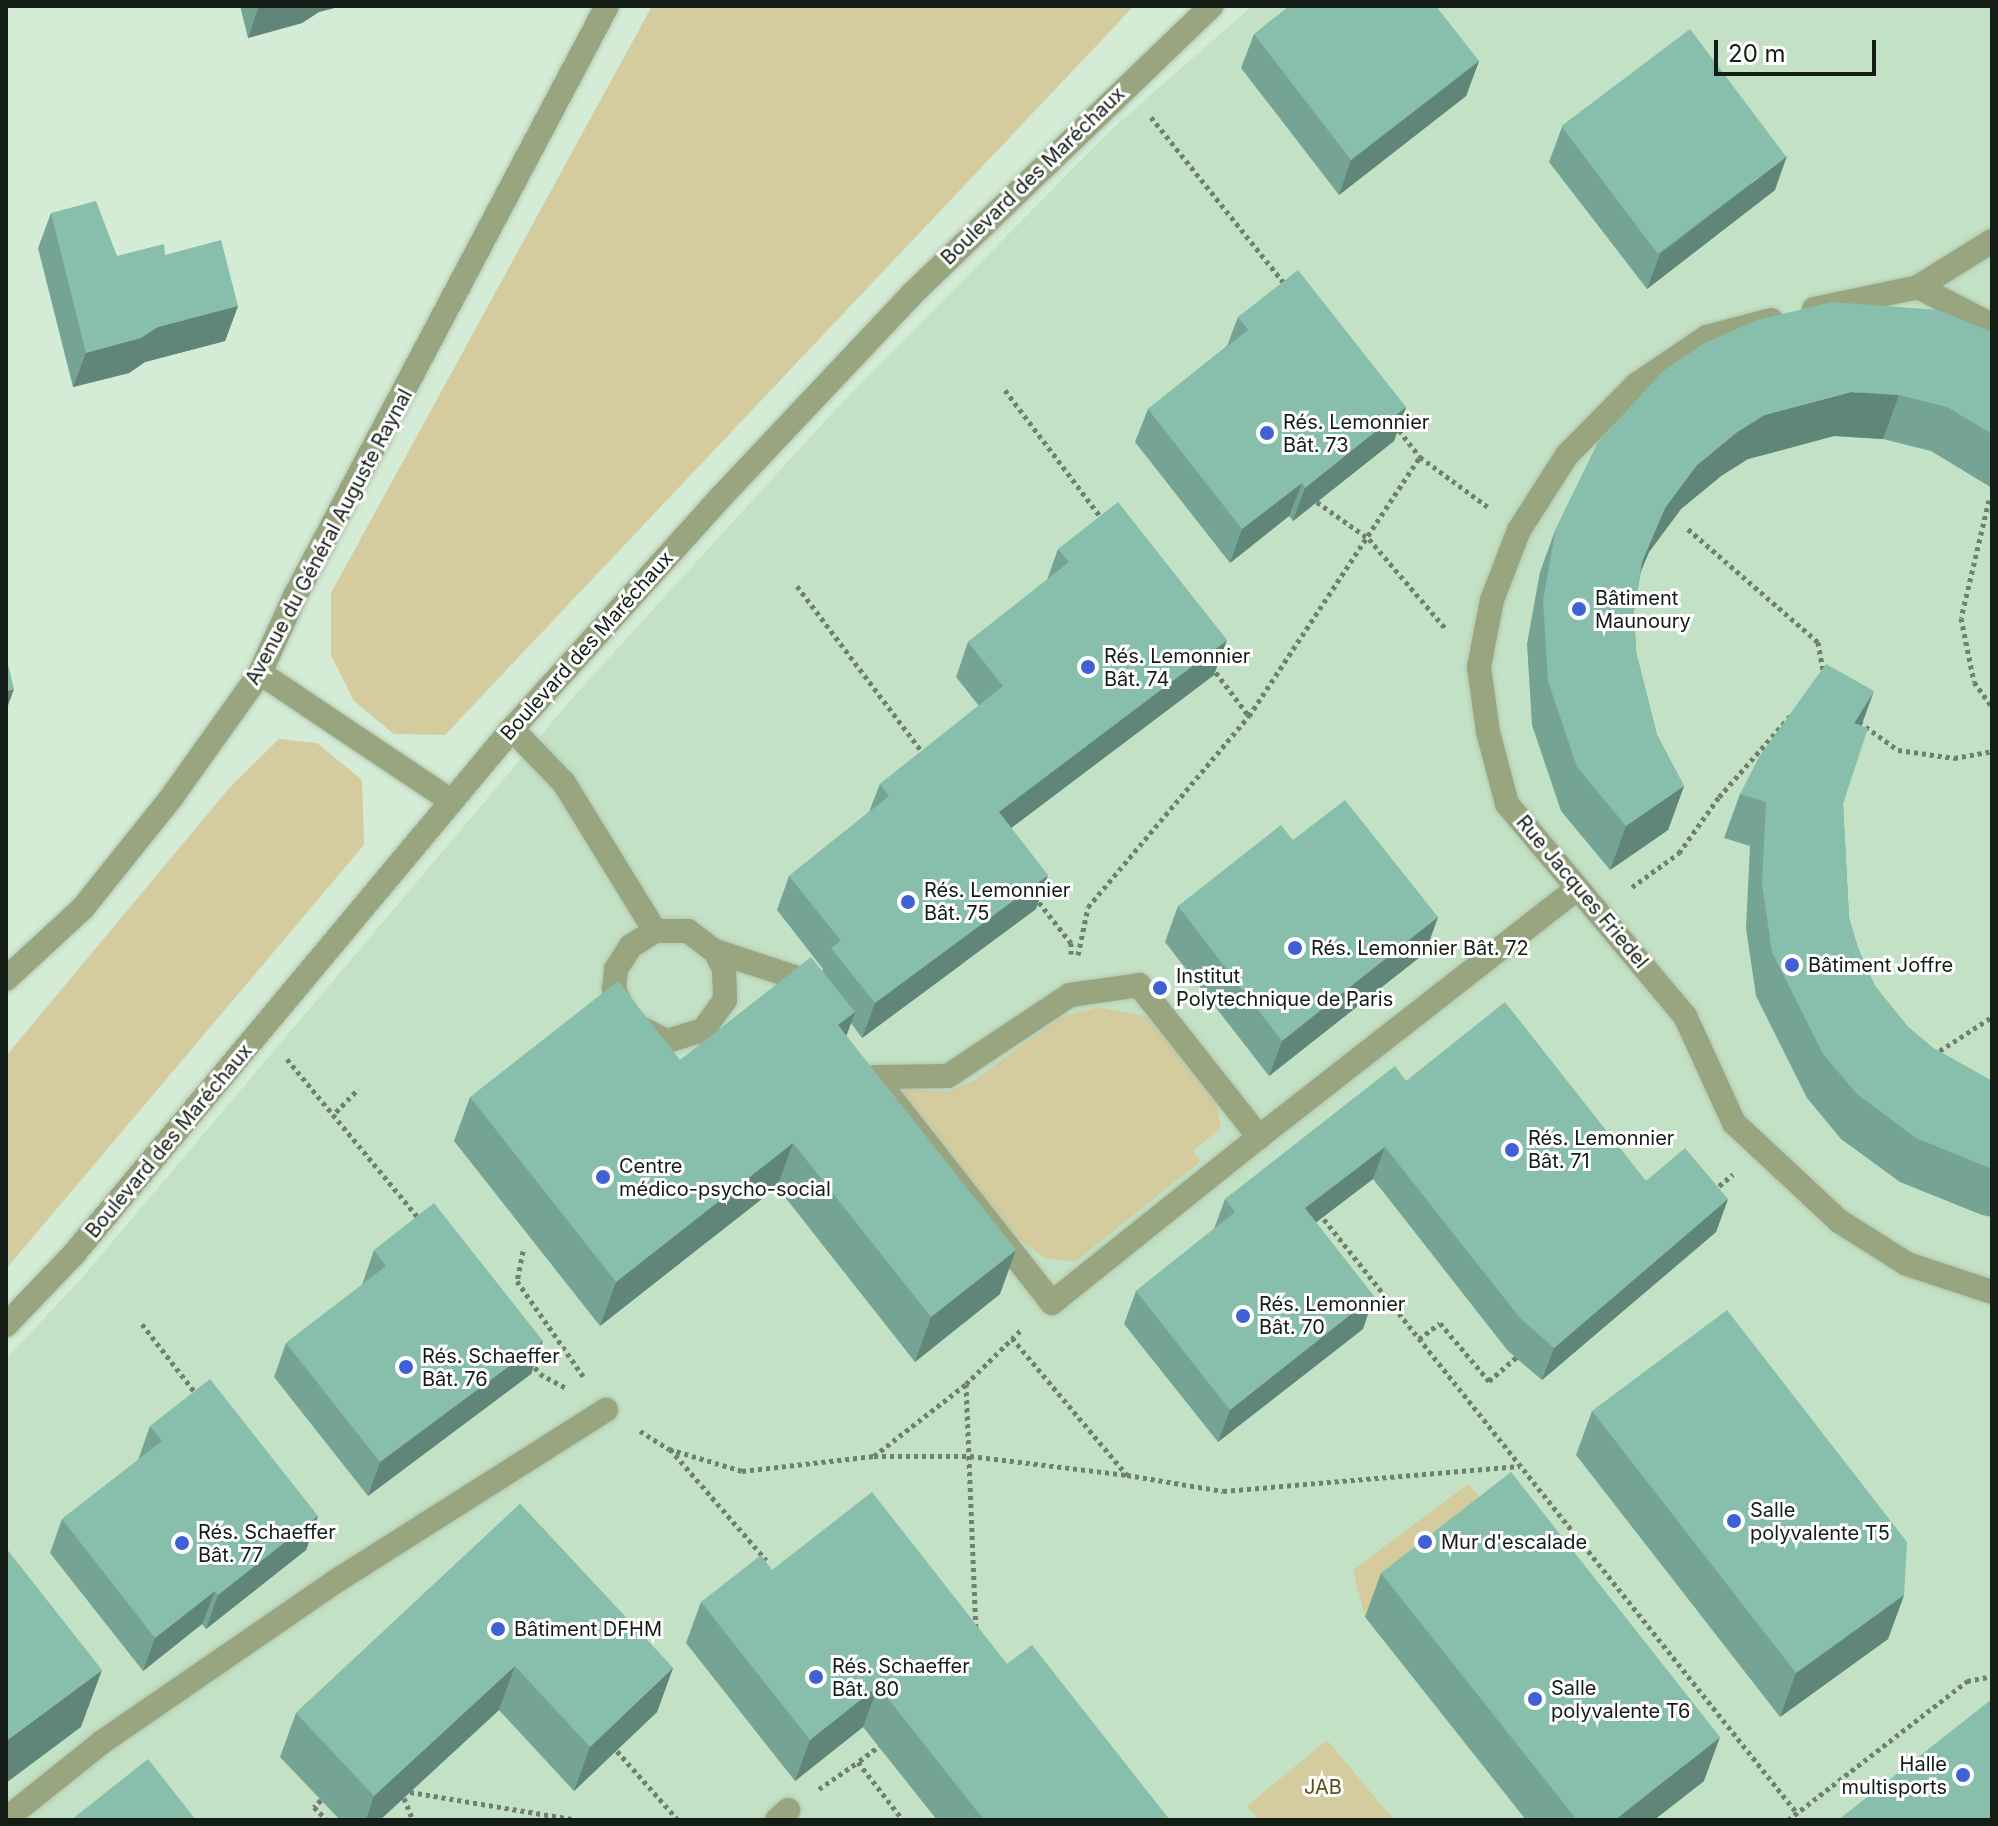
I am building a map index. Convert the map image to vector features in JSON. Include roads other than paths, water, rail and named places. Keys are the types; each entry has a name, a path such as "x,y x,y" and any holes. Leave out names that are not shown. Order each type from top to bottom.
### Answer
{"street":[{"name":"Avenue du Général Auguste Raynal","path":"6,979 83,908 171,798 260,673 295,596 607,6"},
{"name":"Boulevard des Maréchaux","path":"6,1325 262,1031 512,729 911,295 1125,85 1211,6"},
{"name":"Rue Jacques Friedel","path":"1992,241 1918,287 1707,337 1637,384 1567,455 1519,530 1492,600 1479,667 1488,732 1507,804 1575,890 1622,938 1685,1016 1734,1123 1786,1177 1839,1221 1907,1264 1992,1292"},
{"path":"1918,287 1992,325"},
{"path":"260,673 451,801"},
{"path":"512,729 564,783 655,931"},
{"path":"855,1052 1052,1303 1575,890"},
{"path":"715,951 727,985 719,1013 687,1038 651,1037 627,1021 614,989 616,969 631,946 655,931 688,931 715,951 794,977 825,1015"},
{"path":"875,1077 948,1076 1070,995 1139,985 1259,1137"},
{"path":"6,1819 102,1742 341,1578 606,1410"}],"place":[{"name":"Rés. Lemonnier Bât. 73","path":"1267,433"},
{"name":"Bâtiment Maunoury","path":"1579,609"},
{"name":"Rés. Lemonnier Bât. 74","path":"1088,667"},
{"name":"Rés. Lemonnier Bât. 75","path":"908,902"},
{"name":"Rés. Lemonnier Bât. 72","path":"1295,948"},
{"name":"Bâtiment Joffre","path":"1792,965"},
{"name":"Institut Polytechnique de Paris","path":"1160,988"},
{"name":"Rés. Lemonnier Bât. 71","path":"1512,1150"},
{"name":"Centre médico-psycho-social","path":"603,1177"},
{"name":"Rés. Lemonnier Bât. 70","path":"1243,1316"},
{"name":"Rés. Schaeffer Bât. 76","path":"406,1367"},
{"name":"Salle polyvalente T5","path":"1734,1521"},
{"name":"Mur d'escalade","path":"1425,1542"},
{"name":"Rés. Schaeffer Bât. 77","path":"182,1543"},
{"name":"Bâtiment DFHM","path":"498,1629"},
{"name":"Rés. Schaeffer Bât. 80","path":"816,1677"},
{"name":"Salle polyvalente T6","path":"1535,1699"},
{"name":"Halle multisports","path":"1963,1775"}],"park label":[{"name":"JAB","path":"1323,1787"}]}
